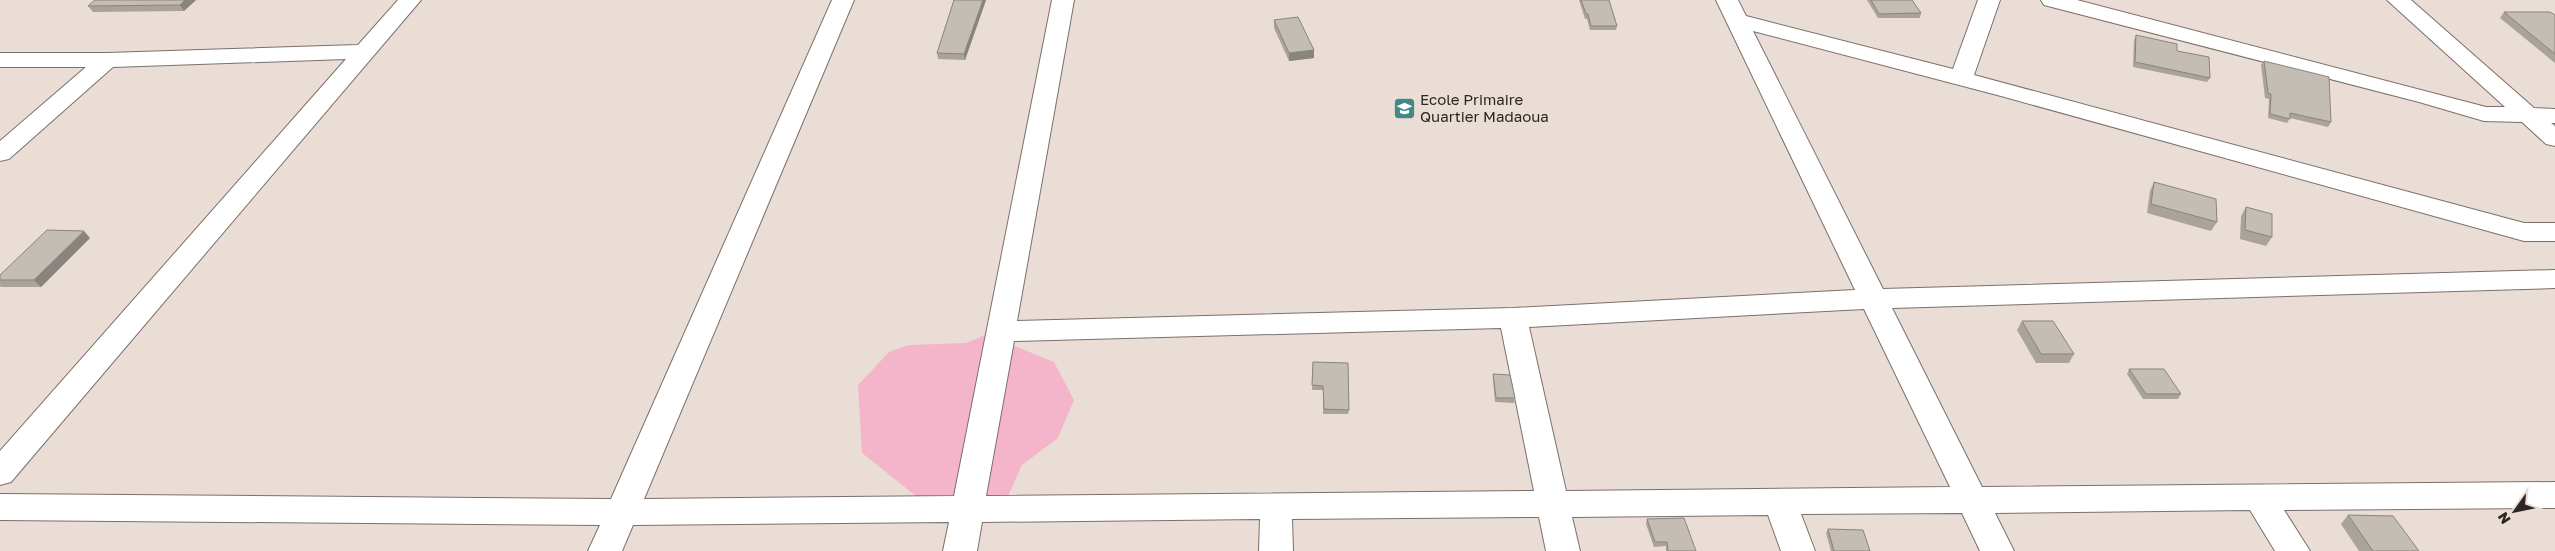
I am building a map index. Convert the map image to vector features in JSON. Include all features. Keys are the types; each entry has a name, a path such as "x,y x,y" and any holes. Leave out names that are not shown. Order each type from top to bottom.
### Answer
{"street":[{"path":"0,473 410,0"},
{"path":"605,551 843,0"},
{"path":"960,551 1063,0"},
{"path":"1961,78 1989,0"},
{"path":"2052,0 2427,97 2484,114 2530,117 2555,116"},
{"path":"2398,0 2555,140"},
{"path":"1732,10 1961,78 2524,232 2555,232"},
{"path":"1732,10 1998,551"},
{"path":"0,60 107,60 364,52"},
{"path":"0,154 107,60"},
{"path":"1001,331 1513,318 1873,299 2555,279"},
{"path":"1513,318 1563,551"},
{"path":"0,507 622,512 2555,495"},
{"path":"2259,498 2293,551"},
{"path":"1780,502 1798,551"},
{"path":"1276,506 1276,551"}],"shaded area":[{"path":"990,333 1000,340 1054,362 1074,400 1058,438 1022,465 1008,496 921,500 862,453 858,385 889,352 909,345 966,343"}],"building":[{"path":"95,0 185,0 180,5 88,6"},
{"path":"954,0 983,0 964,54 937,53"},
{"path":"1581,0 1609,0 1617,26 1591,26 1588,14 1586,14"},
{"path":"1871,0 1912,0 1921,13 1879,14"},
{"path":"2504,12 2550,12 2555,15 2555,54"},
{"path":"1298,17 1314,50 1289,53 1274,20"},
{"path":"2136,35 2177,44 2177,51 2209,57 2210,78 2135,62"},
{"path":"2264,61 2329,77 2331,122 2290,113 2290,119 2270,114 2271,94 2268,93"},
{"path":"2154,182 2216,199 2217,222 2151,204"},
{"path":"2246,207 2272,214 2272,237 2245,230"},
{"path":"47,230 84,231 34,280 0,280 0,275"},
{"path":"2022,321 2053,321 2074,354 2041,354"},
{"path":"1313,362 1348,363 1349,410 1324,409 1323,386 1312,385"},
{"path":"2129,369 2164,369 2181,394 2146,394"},
{"path":"1493,374 1510,375 1515,398 1496,398"},
{"path":"2348,515 2393,516 2419,551 2373,551"},
{"path":"1684,518 1696,551 1668,551 1667,542 1655,542 1647,519"},
{"path":"1828,529 1863,530 1870,551 1834,551"}],"place":[{"name":"Ecole Primaire Quartier Madaoua","path":"1404,108"}]}
